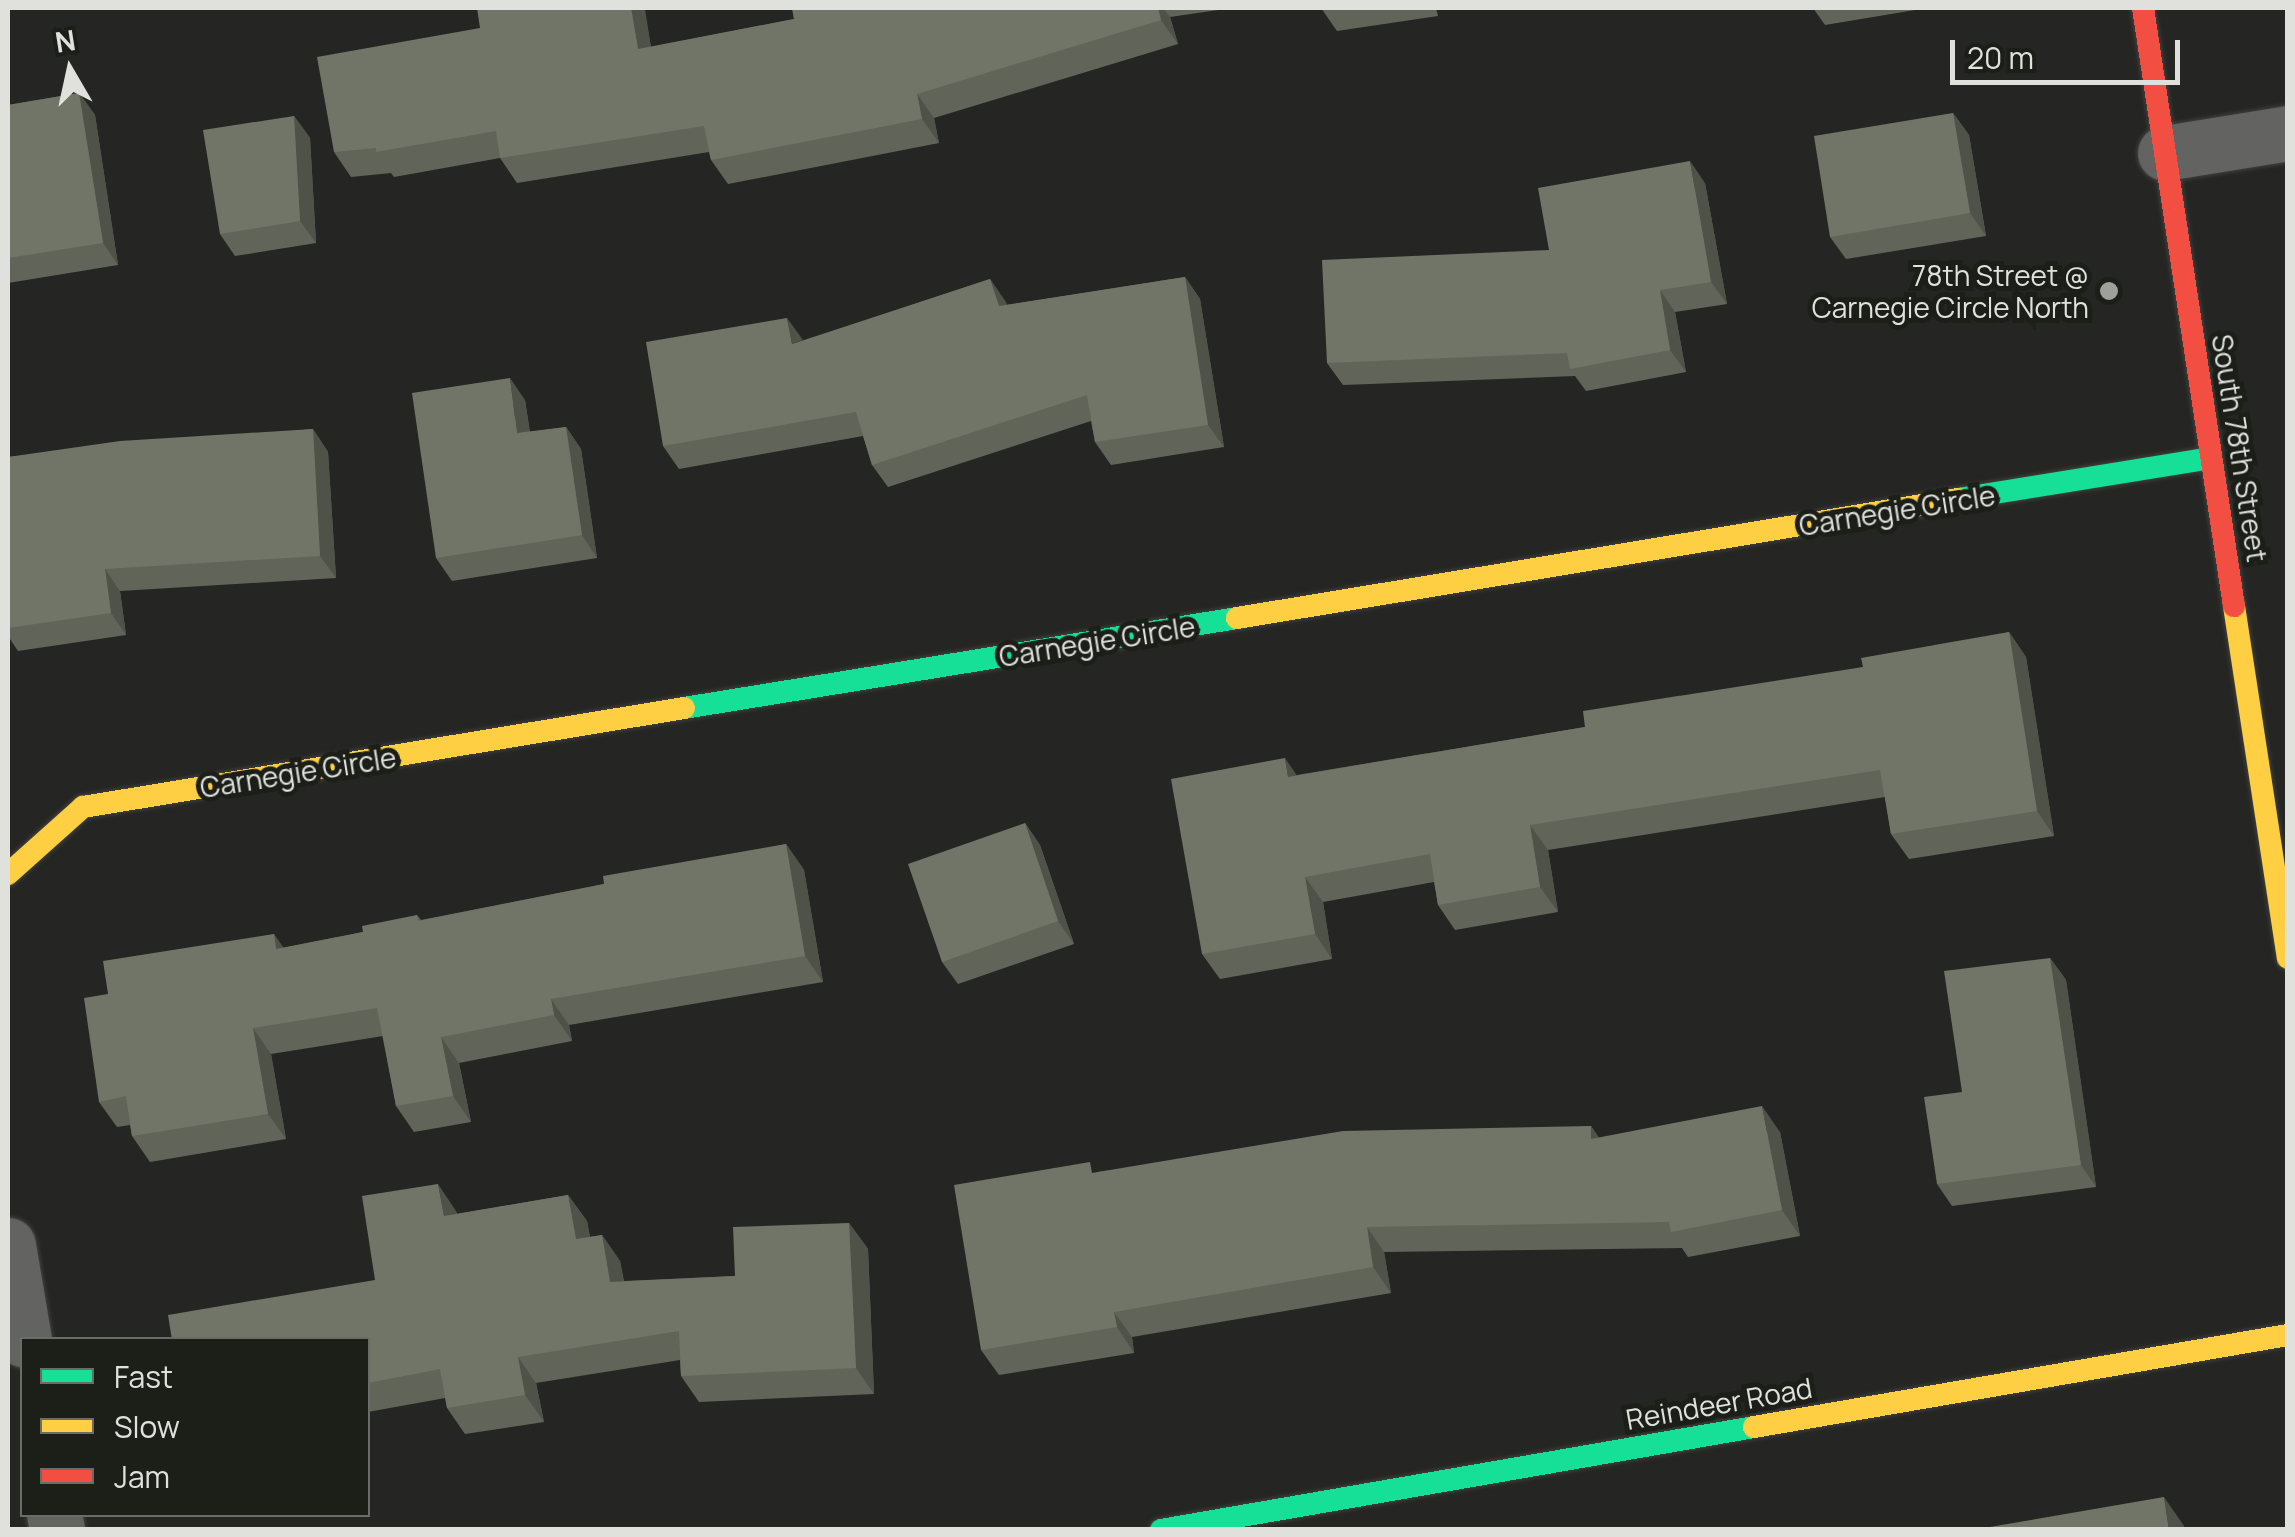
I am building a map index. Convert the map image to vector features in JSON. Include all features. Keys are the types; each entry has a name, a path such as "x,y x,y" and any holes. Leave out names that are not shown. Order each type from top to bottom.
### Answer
{"street":[{"name":"South 78th Street","path":"2143,8 2288,958"},
{"path":"2165,153 2288,134"},
{"name":"Carnegie Circle","path":"8,874 83,807 2212,458"},
{"path":"8,1245 23,1337"},
{"name":"Reindeer Road","path":"1161,1530 2288,1335"}],"building":[{"path":"477,8 631,8 638,49 794,19 792,8 1158,8 1161,20 917,94 922,119 711,160 704,126 500,158 496,131 376,152 376,148 334,152 317,57 480,28"},
{"path":"79,93 103,243 8,258 8,105"},
{"path":"1953,113 1970,213 1830,237 1814,136"},
{"path":"294,116 300,221 220,234 203,130"},
{"path":"1690,161 1711,282 1660,290 1670,350 1570,369 1567,353 1327,363 1322,260 1549,250 1538,188"},
{"path":"1185,277 1208,425 1095,442 1087,395 872,465 856,412 663,446 646,342 787,318 792,344 990,279 999,306"},
{"path":"510,378 517,433 566,427 582,535 436,558 412,393"},
{"path":"313,429 320,556 105,569 111,613 8,628 8,457 120,441"},
{"path":"2009,632 2037,811 1891,834 1880,770 1530,825 1540,887 1438,905 1430,854 1305,877 1315,934 1202,954 1171,779 1285,758 1288,777 1585,727 1583,711 1863,667 1861,658"},
{"path":"1025,823 1058,921 942,962 908,864"},
{"path":"786,844 805,956 551,999 554,1015 441,1037 453,1096 396,1106 377,1008 253,1028 268,1114 132,1136 126,1096 99,1102 84,998 108,994 103,961 274,934 276,949 363,932 362,926 417,915 418,921 604,884 603,876"},
{"path":"2050,958 2081,1165 1937,1184 1924,1097 1962,1092 1944,971"},
{"path":"1762,1106 1782,1210 1671,1232 1669,1222 1367,1227 1373,1267 1114,1312 1117,1327 981,1350 954,1185 1090,1162 1092,1173 1343,1131 1591,1126 1591,1139"},
{"path":"438,1184 444,1216 568,1195 576,1239 602,1235 610,1282 735,1276 733,1227 849,1223 856,1368 681,1376 679,1331 518,1357 525,1395 447,1408 440,1369 370,1383 370,1337 172,1337 168,1315 375,1280 362,1196"},
{"path":"2164,1497 2169,1530 1984,1530 1984,1528"}],"traffic: fast":[{"path":"1958,499 2211,458"},
{"path":"684,708 1237,618"},
{"path":"1161,1530 1754,1427"}],"traffic: slow":[{"path":"1237,618 1958,499"},
{"path":"2234,606 2288,958"},
{"path":"8,874 83,807 684,708"},
{"path":"1754,1427 2288,1335"}],"traffic: jam":[{"path":"2143,8 2234,606"}],"place":[{"name":"78th Street @ Carnegie Circle North","path":"2109,291"}]}
